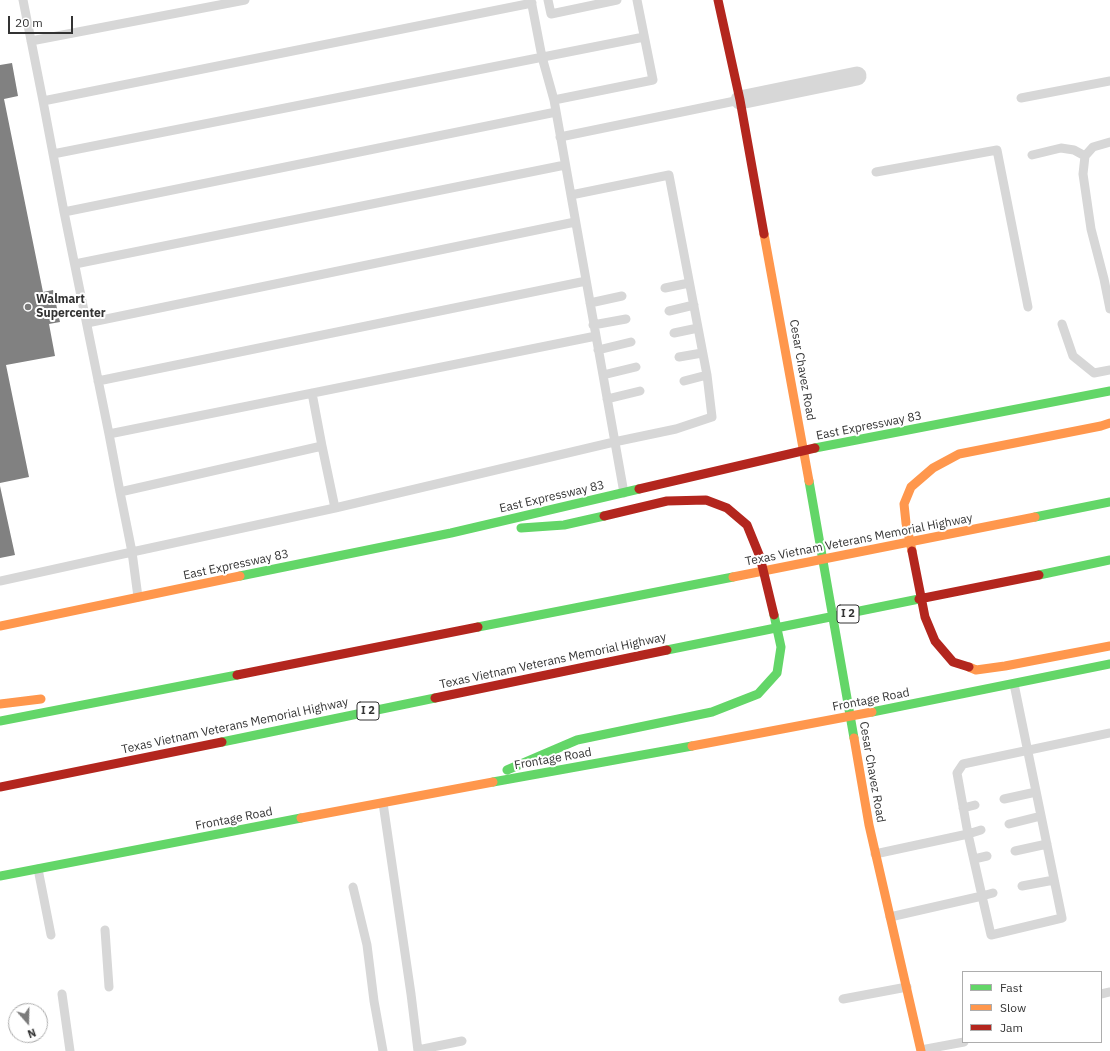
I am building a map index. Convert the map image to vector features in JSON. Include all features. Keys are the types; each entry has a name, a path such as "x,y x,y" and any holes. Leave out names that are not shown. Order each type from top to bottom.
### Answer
{"main road":[{"name":"Cesar Chavez Road","path":"718,0 740,100 804,450 869,826 921,1051"},
{"name":"East Expressway 83","path":"0,626 451,533 804,450 1110,391"},
{"path":"1110,423 959,454 934,468 911,486 904,504 906,523 925,617 935,641 953,662 976,670 1110,646"},
{"path":"451,533 564,525 667,501 706,500 727,508 747,525 760,557 781,647 777,673 758,694 712,712 577,740 469,786"},
{"name":"Texas Vietnam Veterans Memorial Highway","path":"0,721 1110,502"},
{"name":"Texas Vietnam Veterans Memorial Highway","path":"0,787 1110,560"},
{"name":"Frontage Road","path":"0,876 469,786 850,717 1110,664"},
{"path":"126,687 284,666"},
{"path":"0,704 47,698"}],"street":[{"path":"740,100 857,76"}],"lane":[{"path":"23,0 132,552 138,598"},
{"path":"31,41 245,0"},
{"path":"548,0 551,14"},
{"path":"534,18 617,0"},
{"path":"554,100 653,80 637,0"},
{"path":"43,101 531,2 542,57 554,100 624,493"},
{"path":"53,154 644,37"},
{"path":"1021,98 1110,81"},
{"path":"560,137 740,100"},
{"path":"64,212 556,112"},
{"path":"1110,142 1093,147 1085,156 1082,174 1091,229 1107,278 1110,309"},
{"path":"1032,156 1061,148 1074,150 1085,156"},
{"path":"876,172 997,150 1028,307"},
{"path":"75,264 565,164"},
{"path":"0,581 335,508 614,442 676,429 712,417 707,375 669,175 571,195"},
{"path":"87,323 575,222"},
{"path":"98,381 586,281"},
{"path":"665,288 689,283"},
{"path":"590,303 622,296"},
{"path":"669,311 694,305"},
{"path":"593,325 626,319"},
{"path":"1062,324 1073,356 1094,373 1110,370"},
{"path":"674,333 698,328"},
{"path":"109,434 596,336"},
{"path":"598,350 631,342"},
{"path":"679,357 702,353"},
{"path":"603,375 636,367"},
{"path":"684,381 707,375"},
{"path":"607,399 640,391"},
{"path":"312,393 335,508"},
{"path":"120,492 322,446"},
{"path":"1014,684 1027,750 1041,816 1046,844 1062,918 991,935 968,834 957,774 963,764 1027,750 1110,733"},
{"path":"1004,799 1036,792"},
{"path":"383,803 418,1050 462,1041"},
{"path":"963,808 976,805"},
{"path":"1009,824 1041,816"},
{"path":"875,854 981,830"},
{"path":"1015,851 1046,844"},
{"path":"974,860 987,856"},
{"path":"38,869 51,935"},
{"path":"1022,886 1054,880"},
{"path":"353,887 367,945 374,1001 383,1051"},
{"path":"890,917 993,893"},
{"path":"105,930 109,986"},
{"path":"844,999 907,988"},
{"path":"62,994 70,1051"},
{"path":"921,1051 962,1042"}],"building":[{"name":"Walmart Supercenter","path":"12,63 18,96 4,99 43,292 53,290 60,322 49,324 55,356 6,365 29,477 0,483 0,65"},
{"path":"0,486 15,555 0,558"}],"traffic: fast":[{"path":"815,448 1110,391"},
{"path":"809,481 854,738"},
{"path":"240,576 451,533 639,489"},
{"path":"1035,517 1110,502"},
{"path":"521,528 564,525 604,516"},
{"path":"1039,575 1110,560"},
{"path":"478,627 733,577"},
{"path":"667,650 919,599"},
{"path":"507,770 577,740 712,712 758,694 777,673 781,647 774,615"},
{"path":"872,712 1110,664"},
{"path":"0,721 237,675"},
{"path":"222,742 435,698"},
{"path":"493,782 692,746"},
{"path":"0,876 301,818"}],"traffic: slow":[{"path":"764,234 809,481"},
{"path":"912,551 906,523 904,504 911,487 933,468 959,454 1110,423"},
{"path":"733,577 1035,517"},
{"path":"0,626 240,576"},
{"path":"969,667 976,670 1005,666 1110,646"},
{"path":"0,704 41,699"},
{"path":"692,746 872,712"},
{"path":"854,738 869,825 921,1051"},
{"path":"301,818 493,782"}],"traffic: jam":[{"path":"718,0 740,100 764,234"},
{"path":"639,489 815,448"},
{"path":"604,516 667,501 706,500 727,508 747,525 760,557 774,615"},
{"path":"912,551 925,617 935,641 953,662 969,667"},
{"path":"919,599 1039,575"},
{"path":"237,675 478,627"},
{"path":"435,698 667,650"},
{"path":"0,787 222,742"}],"place":[{"name":"Walmart Supercenter","path":"28,307"}]}
